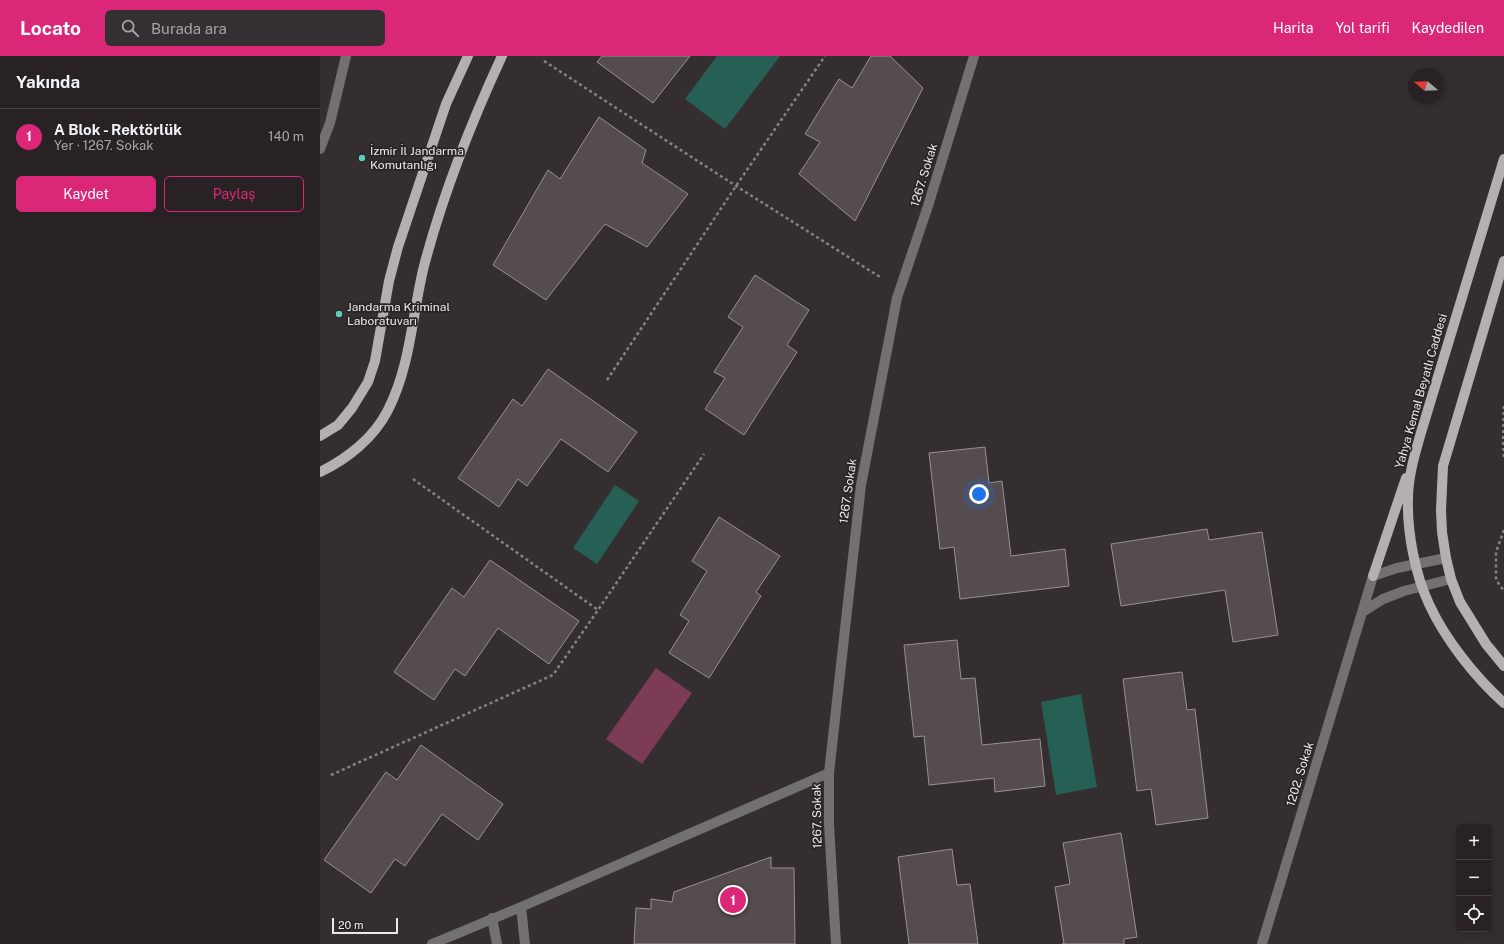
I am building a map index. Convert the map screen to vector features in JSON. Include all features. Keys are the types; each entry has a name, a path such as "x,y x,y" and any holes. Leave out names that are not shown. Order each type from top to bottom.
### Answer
{"main road":[{"path":"320,436 338,425 352,408 368,382 375,361 389,281 398,247 446,104 468,56"},
{"path":"320,472 338,463 357,449 374,431 388,411 399,385 406,360 424,267 445,198 489,82 502,56"},
{"name":"Yahya Kemal Beyatlı Caddesi","path":"1504,159 1420,436 1412,466 1408,499 1412,552 1422,588 1429,604 1457,649 1494,694 1504,703"},
{"path":"1504,261 1442,466 1441,510 1442,532 1446,558 1451,579 1460,602 1486,644 1504,666"},
{"path":"1373,576 1420,436"}],"street":[{"path":"320,148 330,123 346,56"},
{"name":"1267. Sokak","path":"836,944 829,824 829,773 861,485 897,298 930,199 974,56"},
{"path":"1373,576 1397,568 1446,558"},
{"name":"1202. Sokak","path":"1262,944 1364,611 1373,576"},
{"path":"1364,611 1383,599 1451,579"},
{"path":"432,944 521,907 829,773"},
{"path":"521,907 525,944"},
{"path":"492,918 497,944"}],"path":[{"path":"607,380 736,186 825,56"},
{"path":"544,60 880,278"},
{"path":"1504,406 1504,456"},
{"path":"331,775 553,675 704,454"},
{"path":"413,479 598,610"},
{"path":"1504,530 1496,552 1496,580 1504,591"}],"shaded area":[{"path":"717,56 780,56 725,129 685,99"},
{"path":"615,485 639,501 597,564 573,548"},
{"path":"656,668 692,693 642,764 606,739"},
{"path":"1081,694 1097,787 1056,795 1041,702"}],"building":[{"path":"602,56 690,56 653,103 597,62"},
{"path":"871,56 890,56 923,88 855,221 799,174 820,142 805,134 839,79 852,88"},
{"path":"599,117 646,150 642,163 688,194 647,247 605,224 546,300 493,265 548,170 560,179"},
{"path":"755,275 809,310 787,345 797,352 744,435 705,409 725,378 714,372 743,327 728,317"},
{"path":"548,369 637,432 608,472 561,439 527,486 518,479 499,507 458,478 513,399 522,406"},
{"path":"985,447 989,483 1002,481 1011,556 1065,549 1069,586 960,599 954,547 940,549 929,453"},
{"path":"719,517 780,556 756,592 761,596 709,678 669,653 689,621 680,615 707,571 692,561"},
{"path":"1207,529 1209,540 1262,532 1278,635 1233,642 1225,590 1121,606 1111,544"},
{"path":"490,560 579,621 549,664 498,628 465,676 455,669 434,700 394,672 452,588 464,597"},
{"path":"957,640 961,679 975,678 982,745 1040,739 1045,786 995,792 994,778 929,785 924,736 914,737 904,645"},
{"path":"1182,672 1187,710 1195,709 1208,818 1156,825 1151,789 1137,791 1123,679"},
{"path":"421,745 503,804 478,840 442,814 405,866 395,859 371,893 324,860 386,772 397,780"},
{"path":"1121,833 1137,937 1124,939 1124,944 1064,944 1055,887 1070,884 1063,843"},
{"path":"952,849 957,885 970,884 978,944 909,944 898,857"},
{"path":"771,857 771,868 794,868 795,944 634,944 636,908 651,909 651,899 672,902 674,892"}],"place":[{"name":"İzmir İl Jandarma Komutanlığı","path":"362,158"},
{"name":"Jandarma Kriminal Laboratuvarı","path":"339,314"},
{"name":"A Blok - Rektörlük","path":"733,900"}]}
